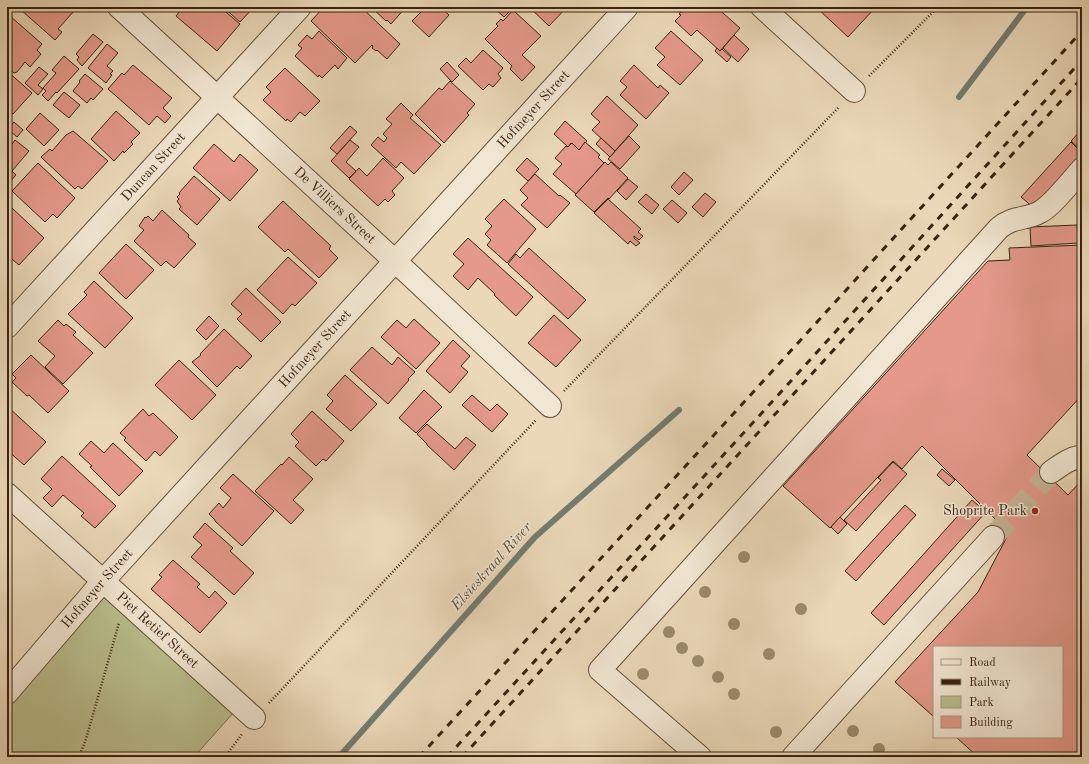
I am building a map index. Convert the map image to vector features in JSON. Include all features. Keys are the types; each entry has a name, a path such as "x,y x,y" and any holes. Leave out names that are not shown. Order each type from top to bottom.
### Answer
{"street":[{"name":"De Villiers Street","path":"119,7 550,406"},
{"name":"Duncan Street","path":"7,327 300,7"},
{"name":"Hofmeyer Street","path":"7,693 103,581 627,7"},
{"path":"762,7 854,91"},
{"path":"696,753 600,670 999,228 1008,221 1034,215 1045,209 1082,169"},
{"path":"1051,472 1064,463 1076,457 1082,456"},
{"name":"Piet Retief Street","path":"7,494 254,718"},
{"path":"793,757 993,537"}],"path":[{"path":"225,757 254,718 550,406 854,91 938,7"},
{"path":"79,757 86,739 125,602"}],"green space":[{"path":"105,595 234,712 194,757 7,757 7,706"}],"building":[{"path":"24,7 69,7 74,11 58,29 62,32 55,40 21,10"},
{"path":"183,7 220,7 240,24 217,51 176,16"},
{"path":"223,7 254,7 240,22"},
{"path":"324,7 361,7 400,44 387,59 377,50 376,51 372,48 372,45 355,63 311,21"},
{"path":"371,7 406,7 391,24"},
{"path":"426,7 440,7 449,15 429,37 412,21"},
{"path":"493,7 509,7 512,9 504,17"},
{"path":"529,7 567,7 549,26"},
{"path":"685,7 716,7 740,28 720,51 697,30 691,36 675,21 681,15 679,14"},
{"path":"816,7 872,7 874,9 848,37"},
{"path":"513,10 541,36 522,55 535,67 522,81 510,69 512,66 485,39 498,26 496,24 501,19 503,21"},
{"path":"10,16 42,44 37,50 41,54 30,67 25,62 17,72 14,73 7,65 7,19"},
{"path":"319,31 347,58 338,69 335,65 322,78 319,75 318,77 295,56 302,48 298,45 307,35 312,39"},
{"path":"671,31 703,60 680,85 657,65 665,57 655,48"},
{"path":"93,34 103,42 82,66 77,60 79,57 76,54"},
{"path":"734,35 749,49 738,62 723,48"},
{"path":"107,44 118,53 107,66 113,71 106,83 88,68"},
{"path":"717,48 720,51 722,49 731,57 727,62 715,51"},
{"path":"483,50 503,68 498,74 501,78 493,87 489,84 483,90 458,66 466,58 471,63"},
{"path":"64,56 79,69 48,101 42,95 46,91 43,88 56,73 52,70"},
{"path":"447,62 459,75 452,82 440,69"},
{"path":"133,65 172,98 163,108 171,116 165,123 157,116 149,125 108,89 122,73 124,75"},
{"path":"634,65 658,88 660,85 669,93 646,119 620,95 627,87 620,81"},
{"path":"39,67 48,74 38,85 43,89 38,95 25,83"},
{"path":"285,68 320,101 305,116 300,112 291,122 287,119 286,121 263,100 271,92 266,87"},
{"path":"7,71 32,93 13,114 9,111 7,113"},
{"path":"85,74 103,89 93,100 91,98 87,103 73,91"},
{"path":"450,81 475,104 467,113 469,115 444,143 415,114 439,88 442,90"},
{"path":"64,92 80,105 69,118 53,105"},
{"path":"607,96 638,125 615,151 592,130 600,122 591,114"},
{"path":"401,103 413,115 410,118 441,145 414,174 401,162 396,168 371,145 378,137 384,142 387,138 383,134 392,124 386,119"},
{"path":"116,111 140,133 131,142 133,144 124,153 123,151 114,161 91,139"},
{"path":"40,113 59,130 44,146 26,129"},
{"path":"565,121 587,141 579,150 571,143 568,147 554,134"},
{"path":"14,122 23,130 17,137 8,129"},
{"path":"350,126 357,132 337,154 330,148"},
{"path":"1082,129 1082,151 1071,141"},
{"path":"73,131 108,161 82,189 78,186 75,189 41,157 50,149 52,151 66,135"},
{"path":"629,136 640,147 620,169 608,159"},
{"path":"601,138 615,151 610,157 596,144"},
{"path":"15,140 29,151 12,171 16,175 7,185 7,154 11,149 9,148"},
{"path":"350,140 359,147 346,162 356,171 349,178 331,161"},
{"path":"585,142 600,155 598,157 604,163 576,194 553,174 562,164 555,158 566,146 568,147 572,143 579,150"},
{"path":"1071,142 1082,153 1082,155 1034,208 1021,197"},
{"path":"214,144 234,162 240,154 258,170 230,201 193,168"},
{"path":"383,158 404,178 392,191 395,195 388,202 385,199 378,206 349,179 359,168 367,176"},
{"path":"527,158 539,169 528,181 516,170"},
{"path":"605,162 608,165 611,162 628,178 609,199 608,198 594,212 575,195"},
{"path":"38,163 75,198 57,218 53,214 45,222 12,191"},
{"path":"684,172 693,180 679,195 671,187"},
{"path":"535,174 559,196 560,195 570,203 547,228 521,205 528,198 520,190"},
{"path":"194,176 220,199 197,225 179,209 181,207 177,201 179,199 177,197 180,194 179,193"},
{"path":"628,179 638,187 626,200 617,191"},
{"path":"705,193 716,202 703,217 692,207"},
{"path":"646,194 659,205 652,214 638,202"},
{"path":"504,199 536,229 507,263 487,245 491,240 485,234 492,226 485,219"},
{"path":"608,199 641,229 638,232 643,236 639,240 634,236 634,238 640,243 636,246 630,241 628,244 594,213"},
{"path":"672,200 687,213 678,223 663,209"},
{"path":"283,201 331,246 329,249 338,258 319,278 288,249 285,252 258,227"},
{"path":"12,208 44,238 19,265 7,255 7,213"},
{"path":"162,210 189,235 188,237 196,244 174,268 166,261 161,266 134,241 144,230 139,226 145,217 146,218 148,216 153,221"},
{"path":"1077,225 1078,243 1031,246 1030,227"},
{"path":"468,238 533,297 516,316 478,278 468,290 453,276 464,264 453,254"},
{"path":"126,244 154,270 126,299 99,273"},
{"name":"Shoprite Park","path":"1082,245 1082,395 1027,455 1068,495 1082,480 1082,757 978,757 957,738 1063,738 1063,646 933,646 933,716 895,682 978,592 1009,533 922,446 902,469 893,461 830,528 783,486 988,261 1010,260 1009,248"},
{"path":"529,248 586,300 568,319 508,264 516,254 520,258"},
{"path":"288,257 317,283 295,306 292,304 283,314 257,290"},
{"path":"94,281 133,318 105,348 68,314 87,295 84,292"},
{"path":"246,288 281,322 261,342 237,319 242,314 231,304"},
{"path":"554,315 581,340 556,367 528,343"},
{"path":"209,316 219,326 206,340 196,330"},
{"path":"414,319 440,343 416,369 381,337 397,320 406,328"},
{"path":"58,320 64,326 66,324 76,332 73,335 93,353 63,384 45,367 55,356 38,341"},
{"path":"224,329 252,356 240,369 237,366 217,387 192,362 201,355 200,354"},
{"path":"453,340 470,356 461,366 468,372 450,393 426,371"},
{"path":"372,347 392,365 398,357 415,372 388,404 350,370"},
{"path":"31,355 69,391 48,413 29,395 27,396 12,382 16,378 12,374"},
{"path":"179,360 216,395 192,420 155,385"},
{"path":"345,375 377,404 351,431 326,409 333,401 327,395"},
{"path":"424,390 442,407 416,433 399,418"},
{"path":"472,395 490,411 497,404 508,414 492,432 462,405"},
{"path":"7,406 46,442 24,465 7,450"},
{"path":"143,409 149,416 153,413 178,437 160,456 155,451 146,461 124,440 126,438 120,433"},
{"path":"312,411 344,441 326,461 323,459 316,466 295,446 299,442 291,434"},
{"path":"427,424 455,449 466,437 476,445 454,470 417,434"},
{"path":"91,441 104,453 113,443 143,471 119,496 79,454"},
{"path":"62,456 116,506 95,528 81,516 84,513 63,495 52,507 43,498 52,489 41,479"},
{"path":"289,457 313,479 293,500 304,510 291,524 255,491"},
{"path":"893,462 907,474 856,531 844,520 881,480 878,478"},
{"path":"942,469 955,480 949,486 937,475"},
{"path":"233,474 274,511 242,546 209,514 219,503 223,508 231,498 220,488"},
{"path":"972,500 986,512 884,625 871,613"},
{"path":"905,505 916,515 856,581 845,571"},
{"path":"840,517 847,524 838,534 831,527"},
{"path":"205,523 233,548 230,551 254,573 234,595 191,557 202,545 193,537"},
{"path":"173,560 200,584 197,587 209,598 215,591 227,603 200,633 151,589 162,577 159,575"}],"waterway":[{"name":"Elsieskraal River","path":"959,97 1027,7"},
{"name":"Elsieskraal River","path":"339,757 535,537 679,410"}],"tunnel":[{"path":"993,537 1051,472"}],"railway":[{"path":"419,757 1082,31"},
{"path":"447,757 1082,60"},
{"path":"462,757 1082,78"}],"place":[{"name":"Shoprite Park","path":"1035,511"}]}
